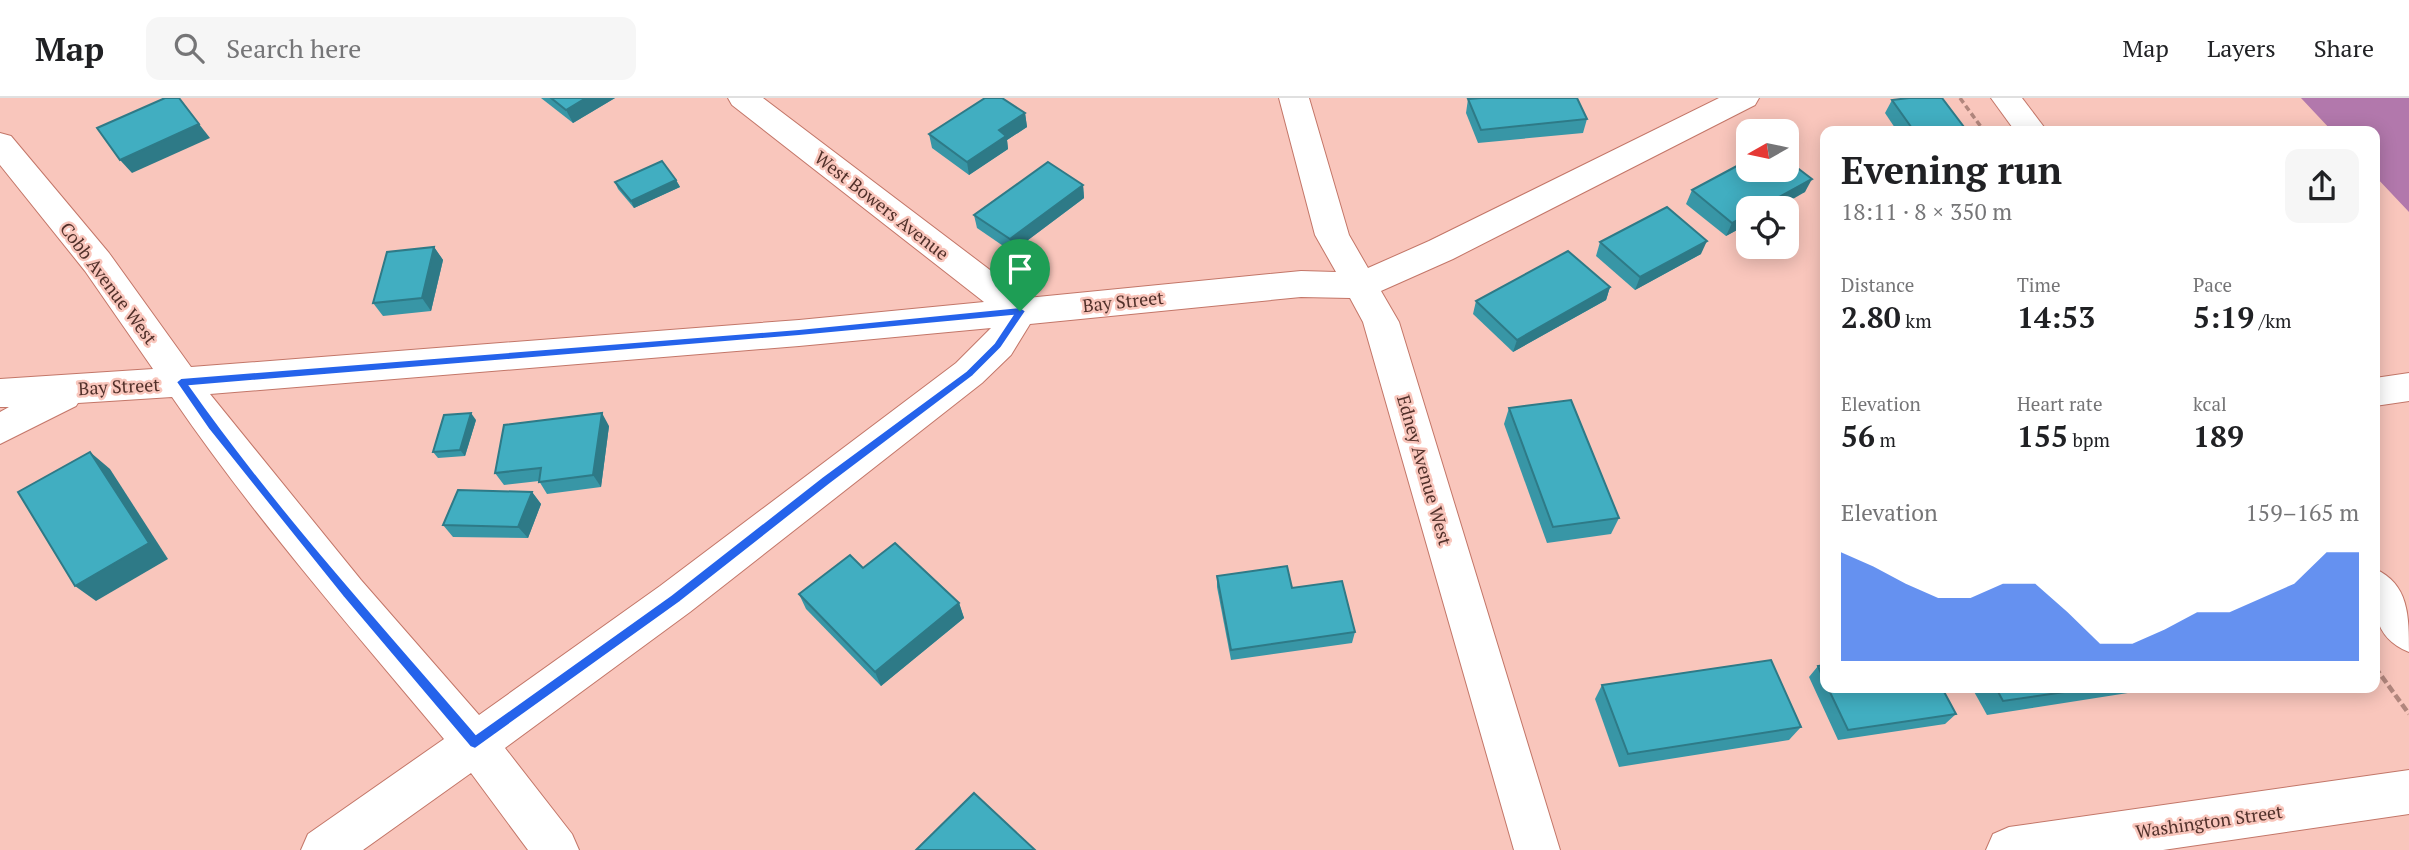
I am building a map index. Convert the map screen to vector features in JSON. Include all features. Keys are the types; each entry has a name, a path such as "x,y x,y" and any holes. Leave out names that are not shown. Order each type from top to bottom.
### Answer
{"street":[{"name":"West Bowers Avenue","path":"743,98 1020,311"},
{"name":"Edney Avenue West","path":"1294,98 1332,235 1381,322 1537,850"},
{"name":"Bay Street","path":"0,393 181,382 799,332 1301,284 1360,285 1441,250 1744,98"},
{"path":"2006,98 2027,126"},
{"name":"Cobb Avenue West","path":"0,144 97,262 213,427 475,743 556,850"},
{"path":"324,850 675,599 970,373 998,345 1020,311"},
{"path":"2380,391 2409,387"},
{"path":"0,429 79,388"},
{"path":"2380,594 2409,633"},
{"name":"Washington Street","path":"2009,850 2409,792"}],"path":[{"path":"1960,98 1980,126"},
{"path":"2380,674 2409,714"}],"shaded area":[{"path":"2301,98 2409,98 2409,212 2380,181 2380,126 2327,126"}],"building":[{"path":"165,98 179,98 199,124 120,160 97,128"},
{"path":"551,98 586,98 566,110"},
{"path":"985,98 1002,98 1025,113 999,130 1006,136 967,162 929,134"},
{"path":"1577,98 1587,119 1481,130 1468,99"},
{"path":"1942,98 1963,126 1910,126 1892,100"},
{"path":"662,161 676,180 631,201 615,182"},
{"path":"1048,162 1083,185 1010,239 974,215"},
{"path":"1736,166 1736,182 1799,182 1799,169 1812,179 1781,196 1736,196 1736,221 1732,223 1692,190"},
{"path":"1667,207 1707,241 1640,277 1600,242"},
{"path":"434,247 422,298 373,303 387,252"},
{"path":"1568,251 1610,287 1517,340 1476,301"},
{"path":"1571,400 1619,518 1553,527 1509,408"},
{"path":"471,413 460,450 433,452 444,415"},
{"path":"602,413 593,475 539,482 541,468 495,473 504,425"},
{"path":"90,452 149,543 75,586 18,492"},
{"path":"458,490 532,492 518,527 443,525"},
{"path":"895,543 959,603 875,672 799,594 850,555 863,568"},
{"path":"1287,566 1292,588 1342,581 1355,632 1231,650 1217,576"},
{"path":"1771,660 1801,727 1628,754 1602,685"},
{"path":"1830,693 1945,693 1956,714 1848,730"},
{"path":"1999,693 2058,693 2003,701"},
{"path":"974,793 1035,850 916,850"}],"route":[{"path":"1020,311 998,345 970,373 675,599 475,743 348,593 213,427 181,382 799,332 1020,311"}]}
